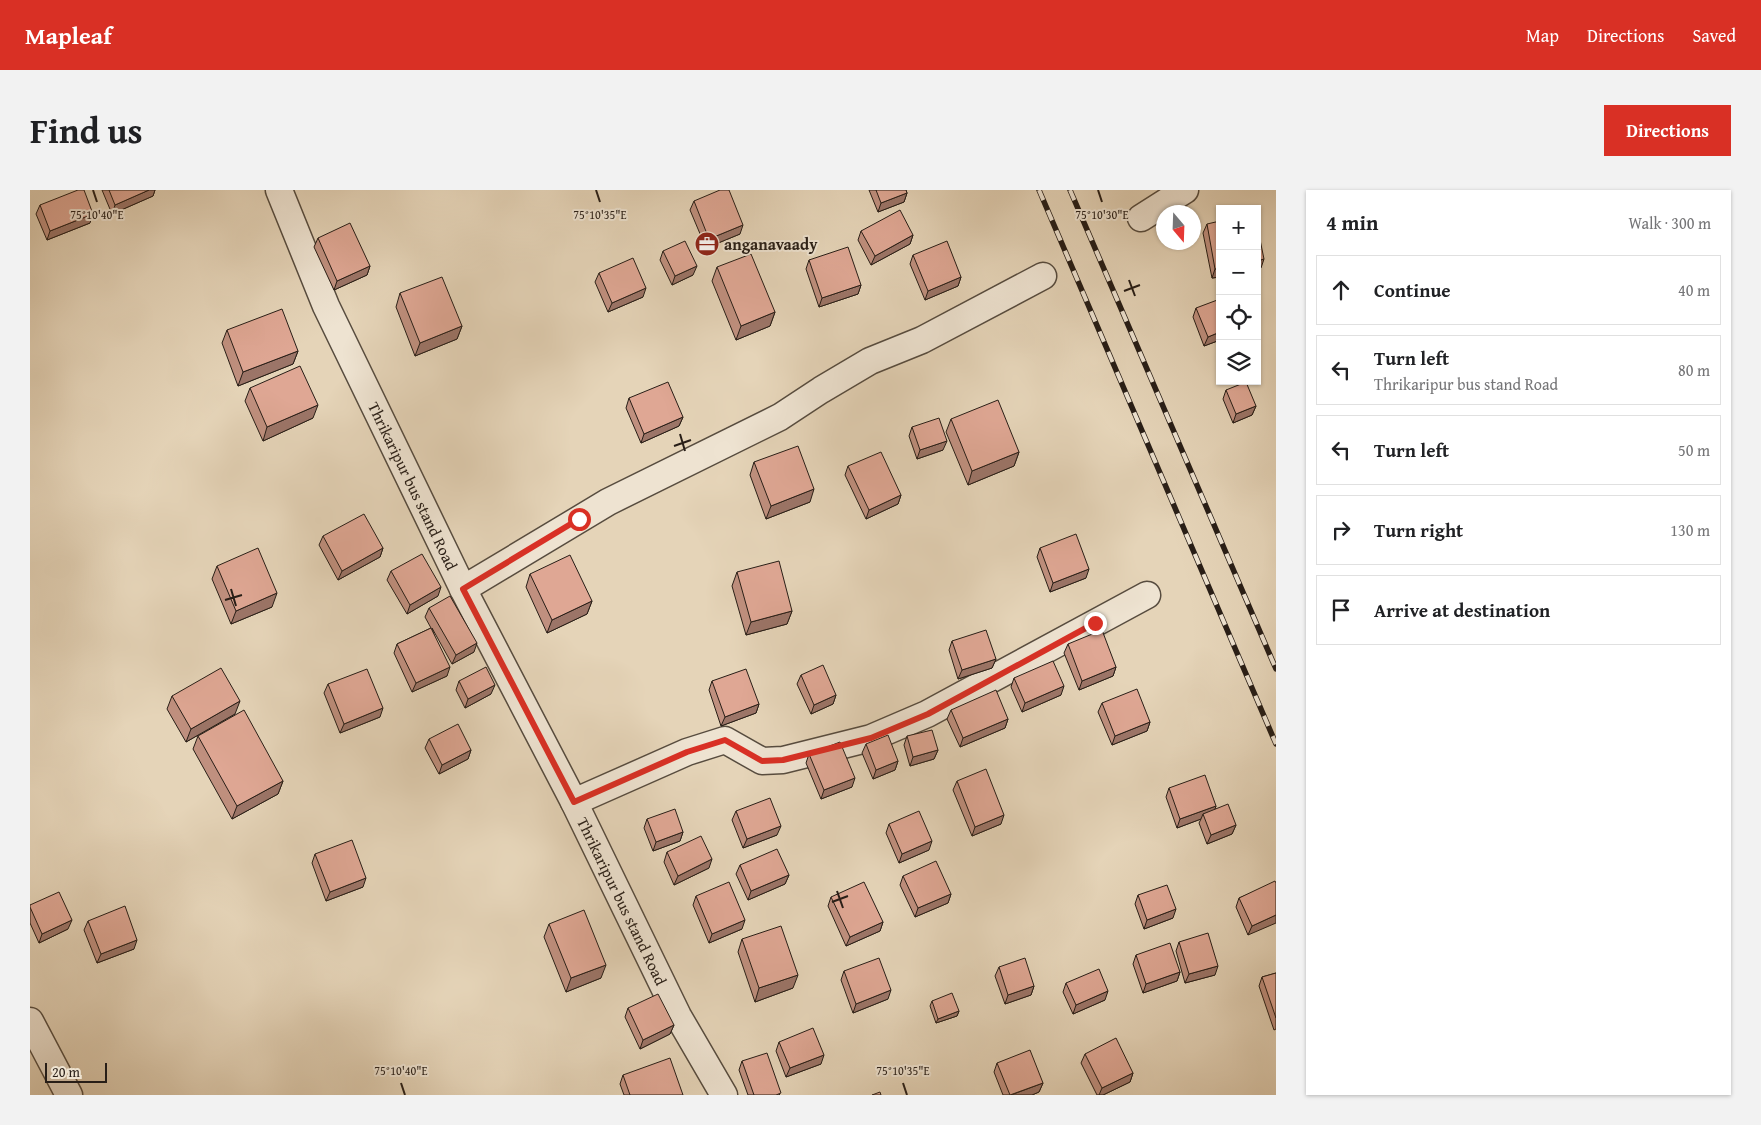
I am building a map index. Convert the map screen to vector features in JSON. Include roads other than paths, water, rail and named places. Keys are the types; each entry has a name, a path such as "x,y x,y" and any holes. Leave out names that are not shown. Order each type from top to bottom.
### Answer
{"street":[{"name":"Thrikaripur bus stand Road","path":"279,190 326,306 463,589 574,802 678,1016 724,1095"},
{"path":"1141,218 1185,190"},
{"path":"463,589 608,502 780,417 870,361 922,340 1043,276"},
{"path":"574,802 687,752 725,740 762,761 783,760 871,738 928,714 1147,595"},
{"path":"30,1022 69,1095"}],"railway":[{"path":"1039,190 1276,744"},
{"path":"1070,190 1276,669"}],"place":[{"name":"anganavaady","path":"707,244"}]}
